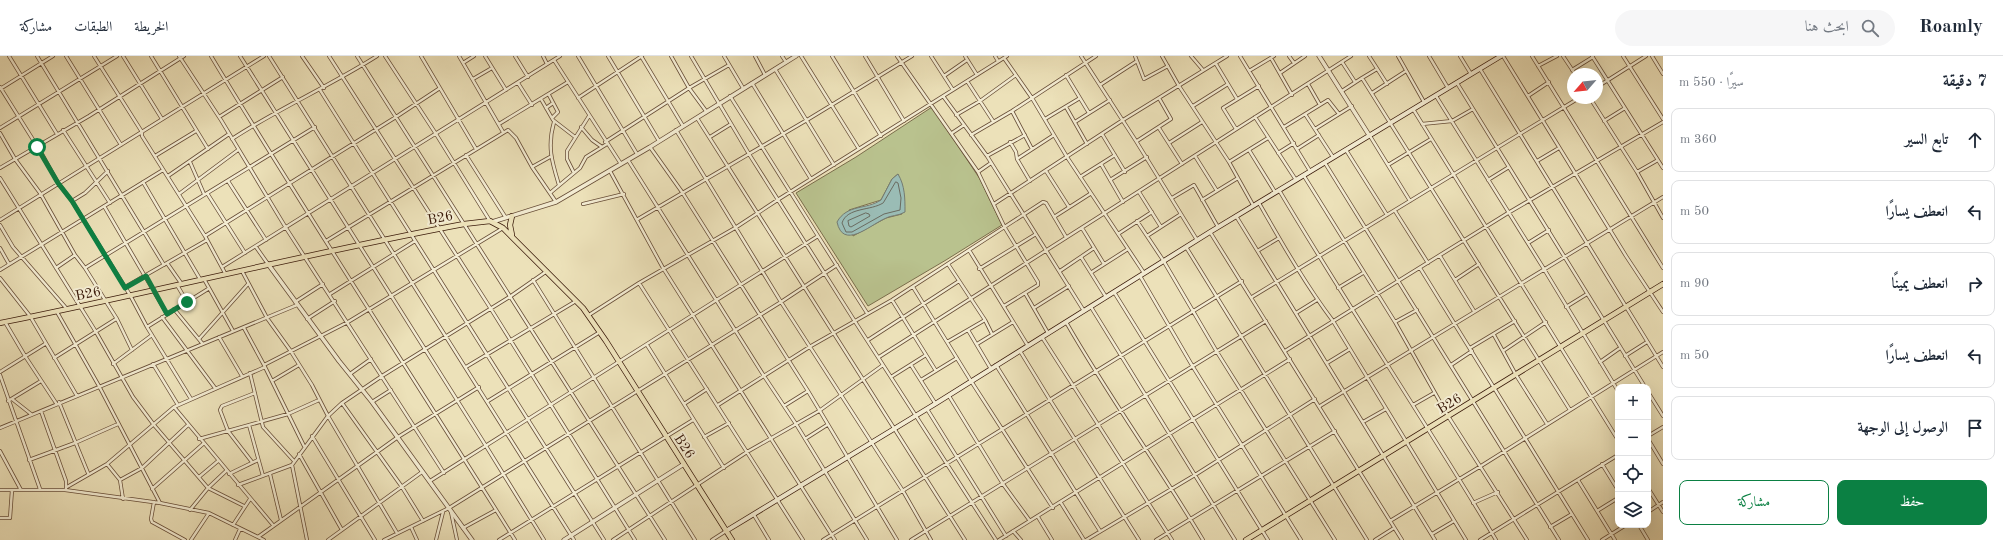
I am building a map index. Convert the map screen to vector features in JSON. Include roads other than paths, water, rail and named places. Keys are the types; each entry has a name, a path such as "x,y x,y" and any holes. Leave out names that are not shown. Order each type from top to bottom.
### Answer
{"highway":[{"path":"512,216 510,225 513,236"},
{"name":"B26","path":"3,322 154,291 225,273 411,234 464,224 491,222 503,228 513,236 577,301 589,316 732,540"},
{"name":"B26","path":"1246,540 1663,284"}],"main road":[{"path":"726,531 949,396 1163,260 1502,56"}],"street":[{"path":"9,56 57,134"},
{"path":"37,56 144,231 179,284 187,302"},
{"path":"53,56 0,88 58,183 83,218 191,399"},
{"path":"66,56 121,145"},
{"path":"94,56 120,95 142,132 142,136 205,236 225,273"},
{"path":"0,128 116,56"},
{"path":"123,56 162,119"},
{"path":"151,56 208,149"},
{"path":"0,168 37,147 180,57 184,56"},
{"path":"211,56 270,154 404,362 515,540"},
{"path":"240,56 330,200 374,267 544,540"},
{"path":"0,220 40,193 121,145 264,56"},
{"path":"269,56 315,127 384,240 395,254 488,401 574,540"},
{"path":"302,56 324,88"},
{"path":"329,56 438,229 491,309 530,374 635,540"},
{"path":"357,56 665,540"},
{"path":"232,139 275,112 324,88 377,56"},
{"path":"385,56 491,222 556,202 650,147 796,56"},
{"path":"421,56 476,149"},
{"path":"459,56 500,124 503,132"},
{"path":"463,63 474,56"},
{"path":"485,56 506,90"},
{"path":"515,56 528,77"},
{"path":"542,56 547,64"},
{"path":"222,267 560,56"},
{"path":"578,56 637,154"},
{"path":"608,56 659,141"},
{"path":"578,98 642,56 683,126"},
{"path":"670,56 689,88 706,112"},
{"path":"691,56 704,79 720,102 749,154 996,540"},
{"path":"724,56 743,88"},
{"path":"755,56 765,75"},
{"path":"782,56 786,62"},
{"path":"801,56 859,149"},
{"path":"832,56 881,136"},
{"path":"865,56 904,121"},
{"path":"897,56 978,172 1004,228 1039,284 1004,306"},
{"path":"638,219 706,178 784,134 912,56"},
{"path":"931,56 953,90"},
{"path":"965,56 977,75"},
{"path":"995,56 998,61"},
{"path":"589,316 663,268 735,228 790,191 881,136 1007,56"},
{"path":"1081,56 1147,158 1197,240"},
{"path":"971,135 1012,111 1096,56"},
{"path":"1135,56 1144,78 1168,66"},
{"path":"1162,56 1215,143 1229,162 1254,206"},
{"path":"1191,56 1203,70"},
{"path":"994,204 1123,120 1227,56"},
{"path":"1240,56 1310,171"},
{"path":"1289,56 1294,63"},
{"path":"1280,73 1305,56"},
{"path":"1320,56 1410,202"},
{"path":"1369,56 1387,84"},
{"path":"1398,56 1424,102"},
{"path":"1429,56 1448,88"},
{"path":"1460,56 1471,74"},
{"path":"1491,56 1494,60"},
{"path":"1502,56 1663,312"},
{"path":"1532,56 1663,268"},
{"path":"1538,66 1557,56"},
{"path":"1563,56 1571,68"},
{"path":"1285,351 1354,308 1378,295 1508,213 1553,188 1663,121 1623,56"},
{"path":"1603,83 1646,56"},
{"path":"1652,56 1663,74"},
{"path":"180,57 219,117 286,228 444,472"},
{"path":"1249,70 1272,57 1292,95"},
{"path":"879,357 1236,129 1292,95 1349,57"},
{"path":"1575,68 1593,57 1663,168"},
{"path":"1004,58 1032,98 1103,214 1144,273"},
{"path":"554,60 606,143 621,164"},
{"path":"944,76 967,60"},
{"path":"1100,85 1137,60"},
{"path":"1342,62 1355,82"},
{"path":"1216,64 1237,99"},
{"path":"550,193 580,168 586,157 602,147 622,131 689,88 729,65"},
{"path":"473,79 492,68"},
{"path":"775,69 834,165"},
{"path":"1342,91 1377,69"},
{"path":"1480,69 1663,366"},
{"path":"1372,92 1406,71"},
{"path":"956,115 980,101 1016,75"},
{"path":"1066,75 1089,112"},
{"path":"219,117 262,92 283,77"},
{"path":"1362,78 1500,296 1538,361 1570,410"},
{"path":"967,81 993,121"},
{"path":"500,124 568,82"},
{"path":"1528,96 1548,82"},
{"path":"518,83 532,105"},
{"path":"752,83 811,179"},
{"path":"1457,83 1565,256 1603,322 1643,384"},
{"path":"1193,106 1228,84"},
{"path":"1308,84 1320,105"},
{"path":"1236,129 1223,108 1259,86"},
{"path":"205,236 440,88"},
{"path":"320,90 604,540"},
{"path":"549,95 558,114 552,118"},
{"path":"730,96 867,313"},
{"path":"943,96 987,156 1084,310"},
{"path":"1436,96 1528,243 1615,387"},
{"path":"1045,119 1080,98"},
{"path":"1136,141 1171,119 1159,98"},
{"path":"541,99 554,122 575,137"},
{"path":"1075,122 1110,100"},
{"path":"1284,127 1329,100 1339,114"},
{"path":"546,108 553,103"},
{"path":"1252,297 1410,202 1568,104"},
{"path":"1594,104 1637,172 1663,218"},
{"path":"1315,129 1352,106"},
{"path":"1066,107 1087,144"},
{"path":"1604,121 1625,108"},
{"path":"1413,109 1522,282 1615,435"},
{"path":"1422,124 1452,121 1473,109"},
{"path":"1012,111 1032,149"},
{"path":"1306,114 1334,157"},
{"path":"574,173 567,155 570,145 589,116"},
{"path":"697,117 729,165 785,257 805,286 924,477 951,515 965,540"},
{"path":"1255,117 1296,180"},
{"path":"554,122 551,132 550,157 559,186"},
{"path":"1169,143 1202,122"},
{"path":"710,137 732,124"},
{"path":"952,133 964,125"},
{"path":"85,268 315,127"},
{"path":"581,127 592,140 602,147"},
{"path":"1158,128 1182,164"},
{"path":"63,130 110,203"},
{"path":"676,130 781,302 843,395 932,540"},
{"path":"155,156 196,131"},
{"path":"326,241 391,203 503,132 510,131 556,202"},
{"path":"0,133 15,159 40,193 75,255 85,268 117,319 132,350"},
{"path":"168,176 229,134"},
{"path":"1102,134 1125,172"},
{"path":"987,156 1025,135"},
{"path":"1017,159 1054,135"},
{"path":"1298,149 1319,135"},
{"path":"1229,162 1268,138"},
{"path":"1388,165 1431,139"},
{"path":"1010,142 1016,152 1017,159 1030,181"},
{"path":"1278,153 1294,143"},
{"path":"650,147 682,192 712,242 808,391 897,540"},
{"path":"1536,162 1559,148"},
{"path":"179,194 238,150"},
{"path":"1250,150 1338,288 1354,308 1496,540"},
{"path":"1346,150 1387,215"},
{"path":"466,155 506,218"},
{"path":"1080,177 1115,156"},
{"path":"1195,156 1217,191"},
{"path":"532,167 550,157"},
{"path":"1110,180 1147,158"},
{"path":"628,160 687,255 796,424 867,540"},
{"path":"1637,172 1658,160"},
{"path":"190,162 198,180 227,223 245,254"},
{"path":"978,172 991,163"},
{"path":"1325,163 1559,540"},
{"path":"1101,164 1123,202"},
{"path":"1488,180 1509,167"},
{"path":"0,270 163,170"},
{"path":"72,201 85,193 108,171"},
{"path":"610,171 638,219 663,268 835,540"},
{"path":"1046,171 1069,207"},
{"path":"1304,175 1343,241 1395,322 1448,416 1498,492 1527,540"},
{"path":"0,178 18,208 26,217 96,332 121,377 154,425 208,488 244,506"},
{"path":"1202,200 1238,178"},
{"path":"228,181 266,240"},
{"path":"143,182 234,331"},
{"path":"1172,198 1193,185 1218,227"},
{"path":"1139,192 1161,227"},
{"path":"583,204 624,194"},
{"path":"1054,217 1090,194"},
{"path":"1320,406 1455,322 1663,197"},
{"path":"718,405 834,332 913,287 1044,202 1066,237"},
{"path":"1259,202 1316,300 1333,321 1436,493 1466,540"},
{"path":"104,206 167,314"},
{"path":"1395,210 1428,263"},
{"path":"1118,234 1152,212"},
{"path":"1147,236 1181,214"},
{"path":"1236,216 1278,281 1435,540"},
{"path":"1137,221 1163,260 1217,352 1335,540"},
{"path":"0,225 13,247 68,309"},
{"path":"66,489 88,473 107,464 174,407 265,366 290,350 321,337 503,228"},
{"path":"1082,228 1104,264"},
{"path":"1528,243 1549,230"},
{"path":"1210,232 1320,406 1402,540"},
{"path":"979,269 1036,234"},
{"path":"430,481 818,236"},
{"path":"1258,250 1279,238"},
{"path":"125,288 207,240"},
{"path":"330,294 415,241"},
{"path":"1186,246 1291,414 1367,540"},
{"path":"256,247 307,319 362,388 472,540"},
{"path":"0,248 9,264"},
{"path":"1060,271 1094,248"},
{"path":"969,250 990,287 1004,306 1028,346"},
{"path":"1092,272 1128,250"},
{"path":"56,268 75,255"},
{"path":"1440,256 1474,311"},
{"path":"1081,257 1106,296"},
{"path":"948,264 972,299 992,334"},
{"path":"1455,280 1479,264"},
{"path":"384,540 443,511 450,510 525,460 547,448 759,316 837,265"},
{"path":"1420,268 1455,322 1588,540"},
{"path":"241,270 267,318 290,350 397,533"},
{"path":"307,540 292,465 304,446 328,416 362,388 446,335 491,309 547,271"},
{"path":"1338,288 1363,273"},
{"path":"1139,276 1193,367 1301,540"},
{"path":"0,278 30,316 45,344 77,396"},
{"path":"533,280 695,540"},
{"path":"868,340 959,281"},
{"path":"823,540 1242,281"},
{"path":"639,283 803,540"},
{"path":"199,339 248,284"},
{"path":"0,428 15,420 41,411 202,343 267,318 296,303 323,284"},
{"path":"1034,308 1069,286"},
{"path":"913,287 971,382 1053,508"},
{"path":"147,327 208,289"},
{"path":"1114,292 1268,540"},
{"path":"1024,293 1048,333"},
{"path":"1566,307 1587,294"},
{"path":"892,300 936,371"},
{"path":"1296,313 1316,300"},
{"path":"466,367 577,301"},
{"path":"307,319 335,302"},
{"path":"1091,306 1235,540"},
{"path":"174,309 202,343"},
{"path":"1395,322 1417,310"},
{"path":"56,311 99,386 160,503"},
{"path":"162,317 215,388"},
{"path":"54,358 117,319"},
{"path":"947,342 985,320"},
{"path":"911,540 1266,321"},
{"path":"1451,365 1515,321"},
{"path":"3,322 57,403 88,473"},
{"path":"977,344 1013,322"},
{"path":"1066,322 1095,372 1173,488 1204,540"},
{"path":"1503,351 1546,322"},
{"path":"244,328 265,366 304,446"},
{"path":"968,330 991,369"},
{"path":"488,401 508,387 600,332"},
{"path":"113,364 152,335"},
{"path":"1494,335 1516,375 1547,424"},
{"path":"219,337 242,376"},
{"path":"1042,337 1172,540"},
{"path":"1625,356 1647,342"},
{"path":"40,490 5,393 0,374 45,344"},
{"path":"647,345 724,468"},
{"path":"1600,362 1620,348"},
{"path":"1327,363 1350,349"},
{"path":"1020,350 1074,439 1139,540"},
{"path":"1390,520 1481,466 1663,352"},
{"path":"891,377 926,355"},
{"path":"920,380 956,358"},
{"path":"350,374 371,359"},
{"path":"999,540 1100,479 1290,359"},
{"path":"153,364 178,405"},
{"path":"272,381 299,365"},
{"path":"613,540 698,486 747,452 819,411 883,365"},
{"path":"911,365 935,404"},
{"path":"996,365 1050,454 1100,531"},
{"path":"250,373 262,422 267,432 294,461"},
{"path":"8,401 41,381"},
{"path":"257,537 414,426 479,387"},
{"path":"684,404 707,389"},
{"path":"372,402 391,390"},
{"path":"784,406 808,391"},
{"path":"0,395 5,393"},
{"path":"252,462 228,431 220,410 221,408 255,393"},
{"path":"1413,405 1434,393"},
{"path":"949,396 1003,484 1030,522"},
{"path":"12,399 32,414"},
{"path":"1061,503 1085,540 1195,475 1218,459 1243,445 1315,399"},
{"path":"1651,399 1663,416"},
{"path":"199,439 288,414 319,400"},
{"path":"342,403 402,487 423,521"},
{"path":"174,407 203,444 273,525"},
{"path":"926,409 1006,536"},
{"path":"1363,422 1386,409"},
{"path":"41,411 55,450 66,489"},
{"path":"499,540 693,420"},
{"path":"704,437 729,423"},
{"path":"29,460 75,443 118,424"},
{"path":"120,480 142,468 188,425"},
{"path":"249,425 263,476"},
{"path":"805,440 828,425"},
{"path":"1651,434 1663,427"},
{"path":"1156,540 1335,431"},
{"path":"312,436 362,516 375,540"},
{"path":"152,489 203,444"},
{"path":"1651,445 1663,464"},
{"path":"0,451 21,490"},
{"path":"300,454 342,530"},
{"path":"1480,540 1616,456"},
{"path":"229,474 258,460"},
{"path":"199,477 218,461"},
{"path":"107,464 120,480 123,499"},
{"path":"564,540 684,464"},
{"path":"1602,464 1615,485"},
{"path":"238,485 292,465"},
{"path":"190,510 208,488 226,471"},
{"path":"331,539 423,471"},
{"path":"270,474 281,520"},
{"path":"1578,480 1615,540"},
{"path":"0,490 66,489 123,499 160,503 209,513 264,540"},
{"path":"0,518 10,518 12,490"},
{"path":"1473,503 1498,492"},
{"path":"1650,492 1663,512"},
{"path":"233,525 250,498"},
{"path":"1597,511 1615,500"},
{"path":"154,502 150,519 152,522 185,540"},
{"path":"1651,510 1663,502"},
{"path":"450,510 457,540"},
{"path":"464,528 496,510"},
{"path":"436,540 443,511"},
{"path":"191,540 209,513"},
{"path":"753,514 770,540"},
{"path":"1550,526 1572,514"},
{"path":"1038,517 1052,540"},
{"path":"1432,534 1454,521"},
{"path":"411,527 417,540"},
{"path":"1375,540 1394,528"},
{"path":"1602,540 1621,528"},
{"path":"1641,528 1648,540"},
{"path":"235,540 240,529"},
{"path":"712,540 726,531"},
{"path":"1013,531 1021,540"}],"water":[{"path":"898,174 905,197 905,212 886,218 857,234 845,234 840,230 837,222 841,216 851,210 881,200 892,179"}]}
